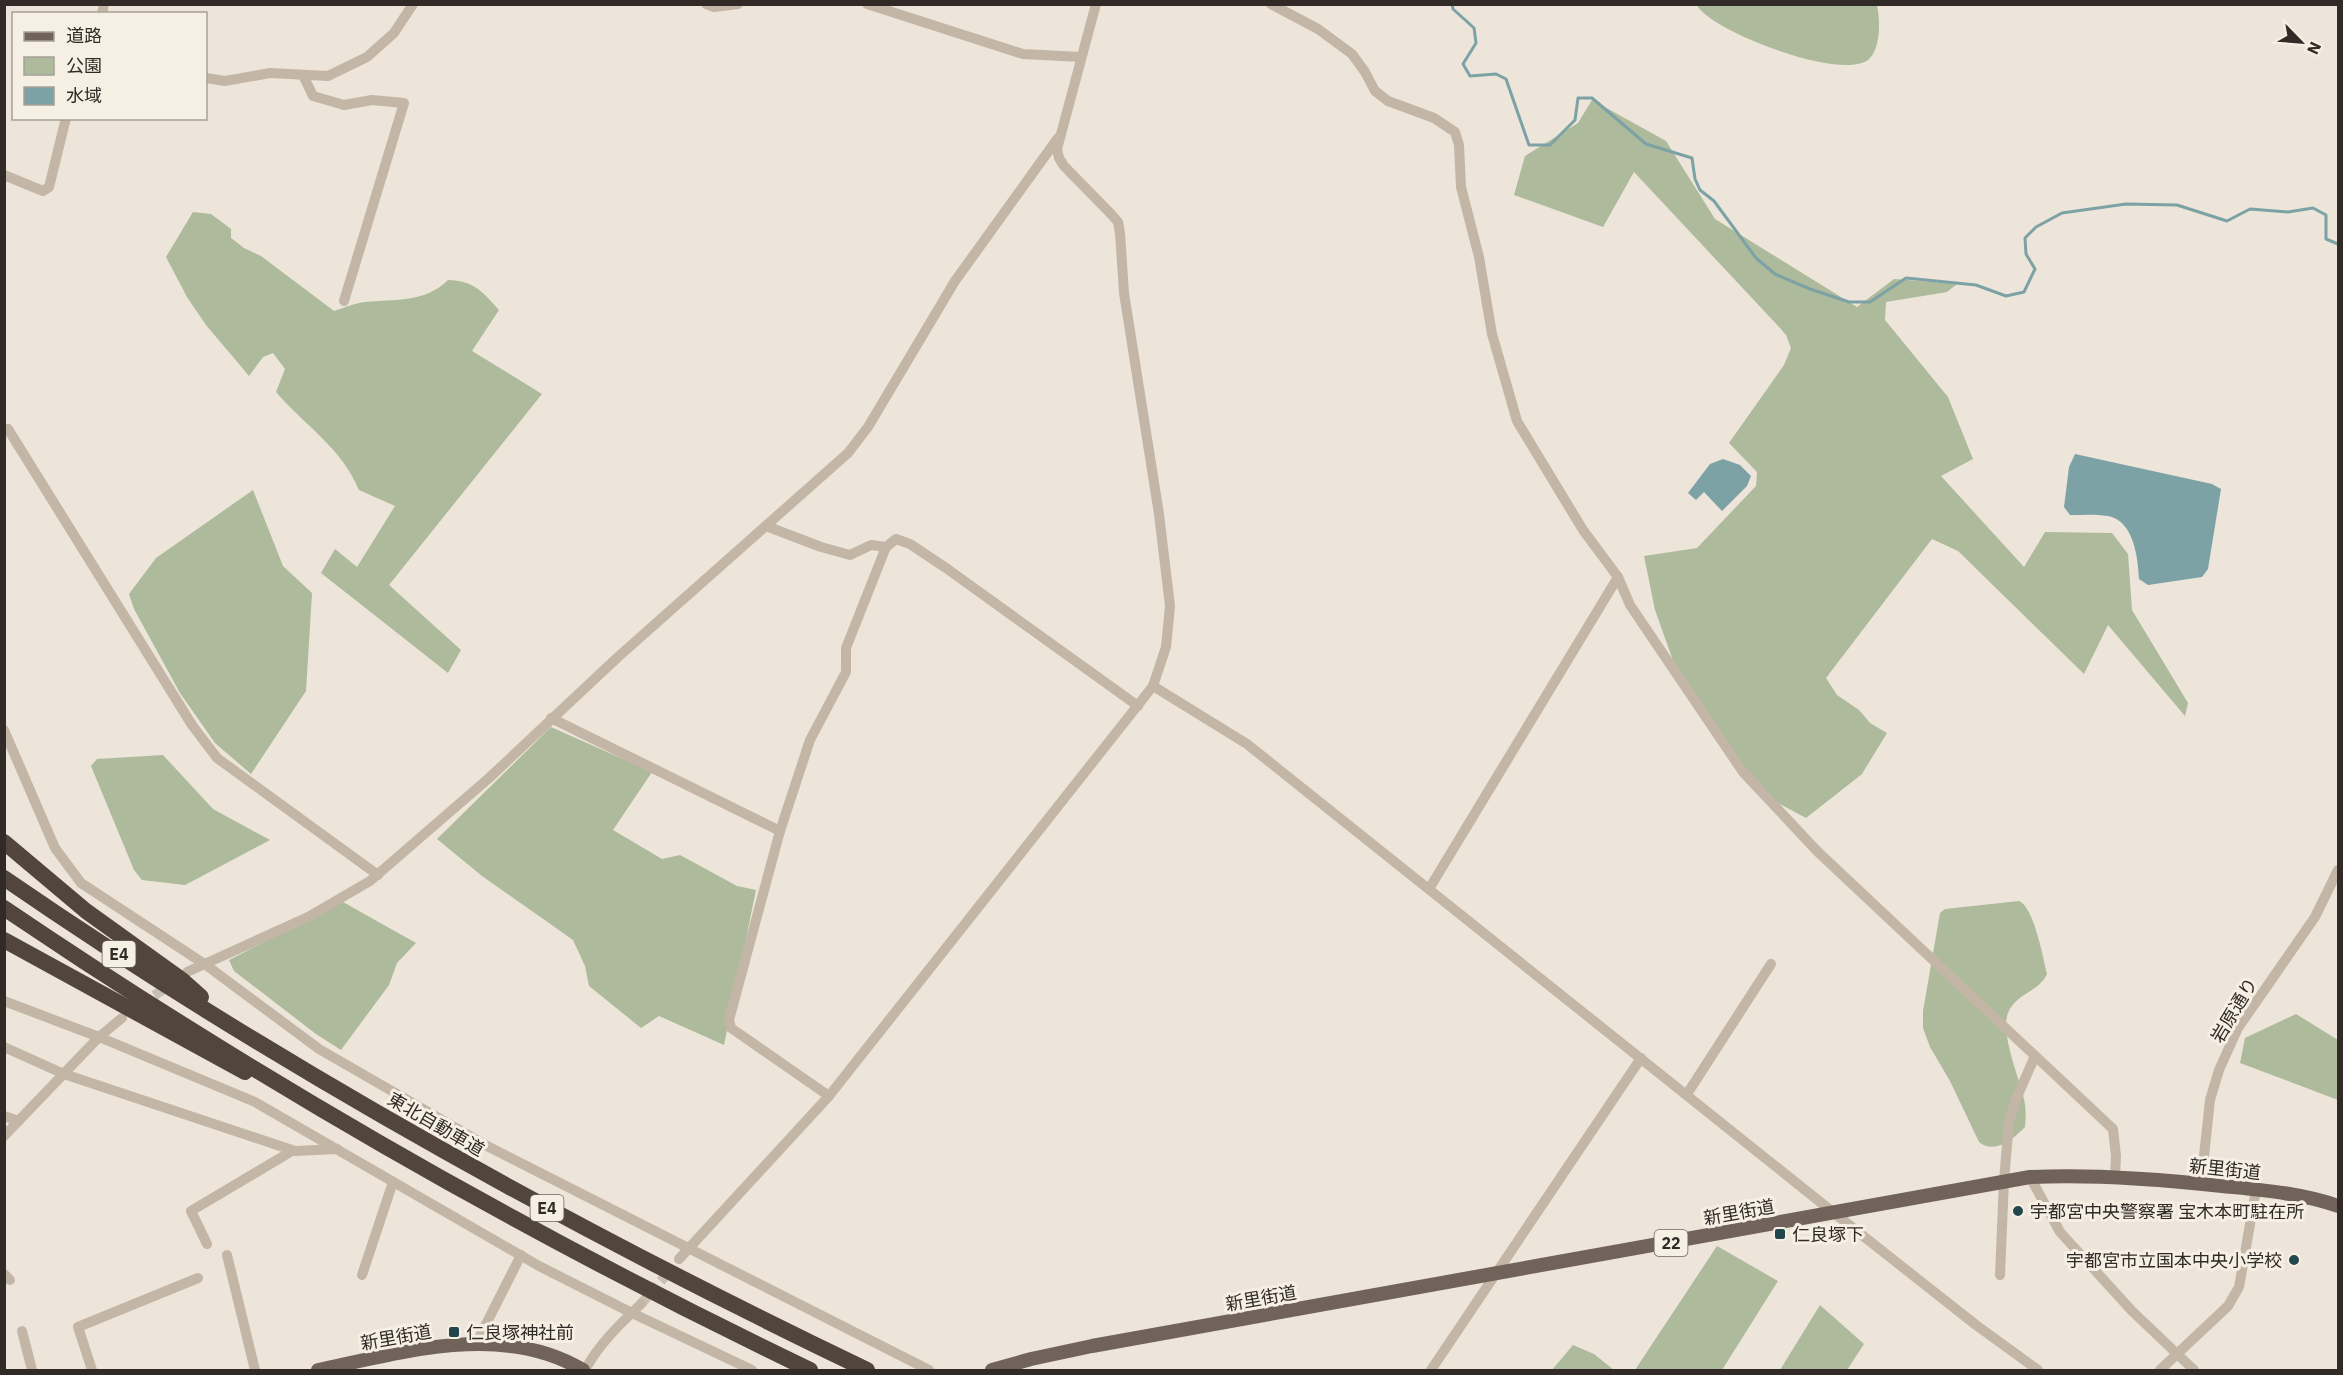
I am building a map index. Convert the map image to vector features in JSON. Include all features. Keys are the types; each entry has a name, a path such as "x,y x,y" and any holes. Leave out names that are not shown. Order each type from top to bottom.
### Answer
{"highway":[{"path":"4,842 86,911 182,980 236,1028"},
{"name":"東北自動車道","path":"4,878 236,1028 406,1130 549,1210 762,1320 867,1371"},
{"name":"E4","path":"4,908 163,1011 322,1109 548,1237 810,1371"},
{"path":"4,940 221,1061 322,1109"}],"main road":[{"name":"新里街道","path":"992,1371 1007,1365 1092,1346 1834,1213 2004,1180 2030,1177 2115,1176 2256,1190 2306,1197 2338,1206"},
{"name":"新里街道","path":"318,1371 357,1366 442,1347 476,1344 516,1345 534,1349 584,1371"}],"street":[{"path":"207,78 225,81 270,73 328,76 367,57 394,33 413,4"},
{"path":"705,4 714,7 738,4"},
{"path":"867,4 1023,54 1081,57"},
{"path":"679,1259 829,1096 1138,706 1153,686 1166,647 1170,606 1159,514 1124,293 1118,222 1071,175 1059,158 1058,149 1095,4"},
{"path":"1271,4 1318,29 1352,54 1375,91 1388,102 1434,118 1455,132 1459,145 1461,187 1479,257 1492,334 1517,421 1583,530 1618,577 1630,605 1743,772 1817,851 2113,1129 2116,1156 2115,1176"},
{"path":"303,75 313,96 344,105 372,100 404,103 344,301"},
{"path":"4,175 43,190 49,187 66,120"},
{"path":"187,972 308,916 378,875 489,778 551,718 848,453 868,427 955,281 1060,135"},
{"path":"4,431 8,429 192,725 217,758 378,875"},
{"path":"766,526 820,547 850,555 871,545 886,547"},
{"path":"829,1096 731,1028 729,1020 780,831 810,740 846,672 846,648 886,547 896,539 909,544 1138,706"},
{"path":"1429,889 1618,577"},
{"path":"1153,686 1247,744 1834,1213 2038,1371"},
{"path":"551,718 780,831"},
{"path":"4,730 55,848 81,883 206,965 319,1049 489,1147 929,1371"},
{"name":"岩原通り","path":"2201,1184 2210,1100 2219,1070 2238,1028 2315,917 2338,870"},
{"path":"1687,1094 1771,964"},
{"path":"4,1001 99,1037 255,1102 521,1256 752,1371"},
{"path":"4,1136 99,1037 122,1018"},
{"path":"4,1047 64,1074 292,1151 337,1149"},
{"path":"2000,1275 2004,1180 2011,1112 2035,1056"},
{"path":"1431,1371 1641,1058"},
{"path":"4,1116 19,1121"},
{"path":"207,1244 191,1211 292,1151"},
{"path":"2030,1177 2060,1233 2132,1311 2194,1371"},
{"path":"362,1275 393,1182"},
{"path":"2160,1371 2228,1306 2239,1287 2256,1190"},
{"path":"227,1255 255,1371"},
{"path":"476,1344 521,1256"},
{"path":"92,1371 78,1327 198,1278"},
{"path":"584,1371 599,1348 622,1321 641,1304"},
{"path":"21,1331 32,1371"}],"green space":[{"path":"1697,5 1877,5 1878,40 1870,58 1857,64 1835,64 1809,60 1751,40 1726,28 1707,16"},
{"path":"1592,100 1666,141 1715,219 1857,307 1894,279 1957,284 1947,292 1886,302 1885,320 1948,397 1973,459 1941,476 2024,567 2045,532 2112,533 2128,554 2132,610 2188,703 2185,716 2108,625 2084,674 1958,551 1932,539 1826,678 1837,695 1859,710 1870,723 1887,733 1862,774 1806,818 1776,802 1728,751 1675,666 1655,610 1644,556 1697,548 1756,486 1757,472 1729,443 1784,365 1791,348 1786,335 1780,328 1634,172 1603,227 1514,195 1525,156 1578,123"},
{"path":"193,212 211,214 231,229 231,238 244,248 261,256 334,311 361,303 409,299 430,293 448,280 465,282 477,288 499,310 472,351 542,394 389,585 461,650 448,673 321,573 335,549 357,567 395,506 359,490 343,461 276,392 285,369 273,353 263,357 249,376 206,325 187,297 166,257"},
{"path":"253,490 283,566 312,593 306,691 251,774 215,743 180,693 134,609 129,594 156,558"},
{"path":"551,727 652,772 613,830 662,859 680,855 737,886 756,890 724,1045 659,1016 641,1028 589,986 585,966 573,940 482,876 437,839"},
{"path":"163,755 213,809 270,840 185,885 142,880 134,870 91,766 97,759"},
{"path":"2019,901 2024,905 2033,923 2047,974 2039,985 2016,1001 2008,1013 2006,1022 2008,1043 2025,1102 2025,1127 2004,1144 1991,1147 1979,1142 1950,1081 1930,1047 1923,1028 1923,1011 1940,913 1945,909"},
{"path":"343,902 416,943 397,963 389,985 341,1050 316,1034 234,971 229,960"},
{"path":"2296,1014 2338,1040 2338,1100 2240,1063 2245,1038"},
{"path":"1717,1246 1778,1281 1722,1370 1635,1370"},
{"path":"1820,1305 1864,1344 1847,1370 1780,1370"},
{"path":"1573,1345 1594,1354 1614,1370 1552,1370"}],"water":[{"path":"2075,454 2212,484 2221,489 2208,569 2202,577 2148,585 2139,579 2136,551 2124,525 2108,516 2070,515 2064,507 2069,467"},
{"path":"1723,459 1740,465 1751,476 1747,486 1722,511 1704,492 1696,500 1688,493 1710,464"}],"waterway":[{"path":"1452,4 1453,9 1474,28 1476,43 1463,64 1470,76 1496,74 1506,79 1529,145 1550,145 1575,120 1578,98 1592,98 1646,144 1692,158 1695,179 1700,190 1714,201 1756,258 1775,274 1849,302 1870,302 1906,278 1976,285 2006,296 2024,292 2035,269 2026,254 2025,238 2036,227 2062,213 2126,204 2177,205 2227,221 2250,209 2288,212 2313,208 2326,215 2326,239 2338,244"}],"tunnel":[{"path":"142,1004 171,984"},
{"path":"641,1304 672,1268"}],"place":[{"name":"宇都宮中央警察署 宝木本町駐在所","path":"2018,1211"},
{"name":"仁良塚下","path":"1780,1234"},
{"name":"宇都宮市立国本中央小学校","path":"2294,1260"},
{"name":"仁良塚神社前","path":"454,1332"}]}
